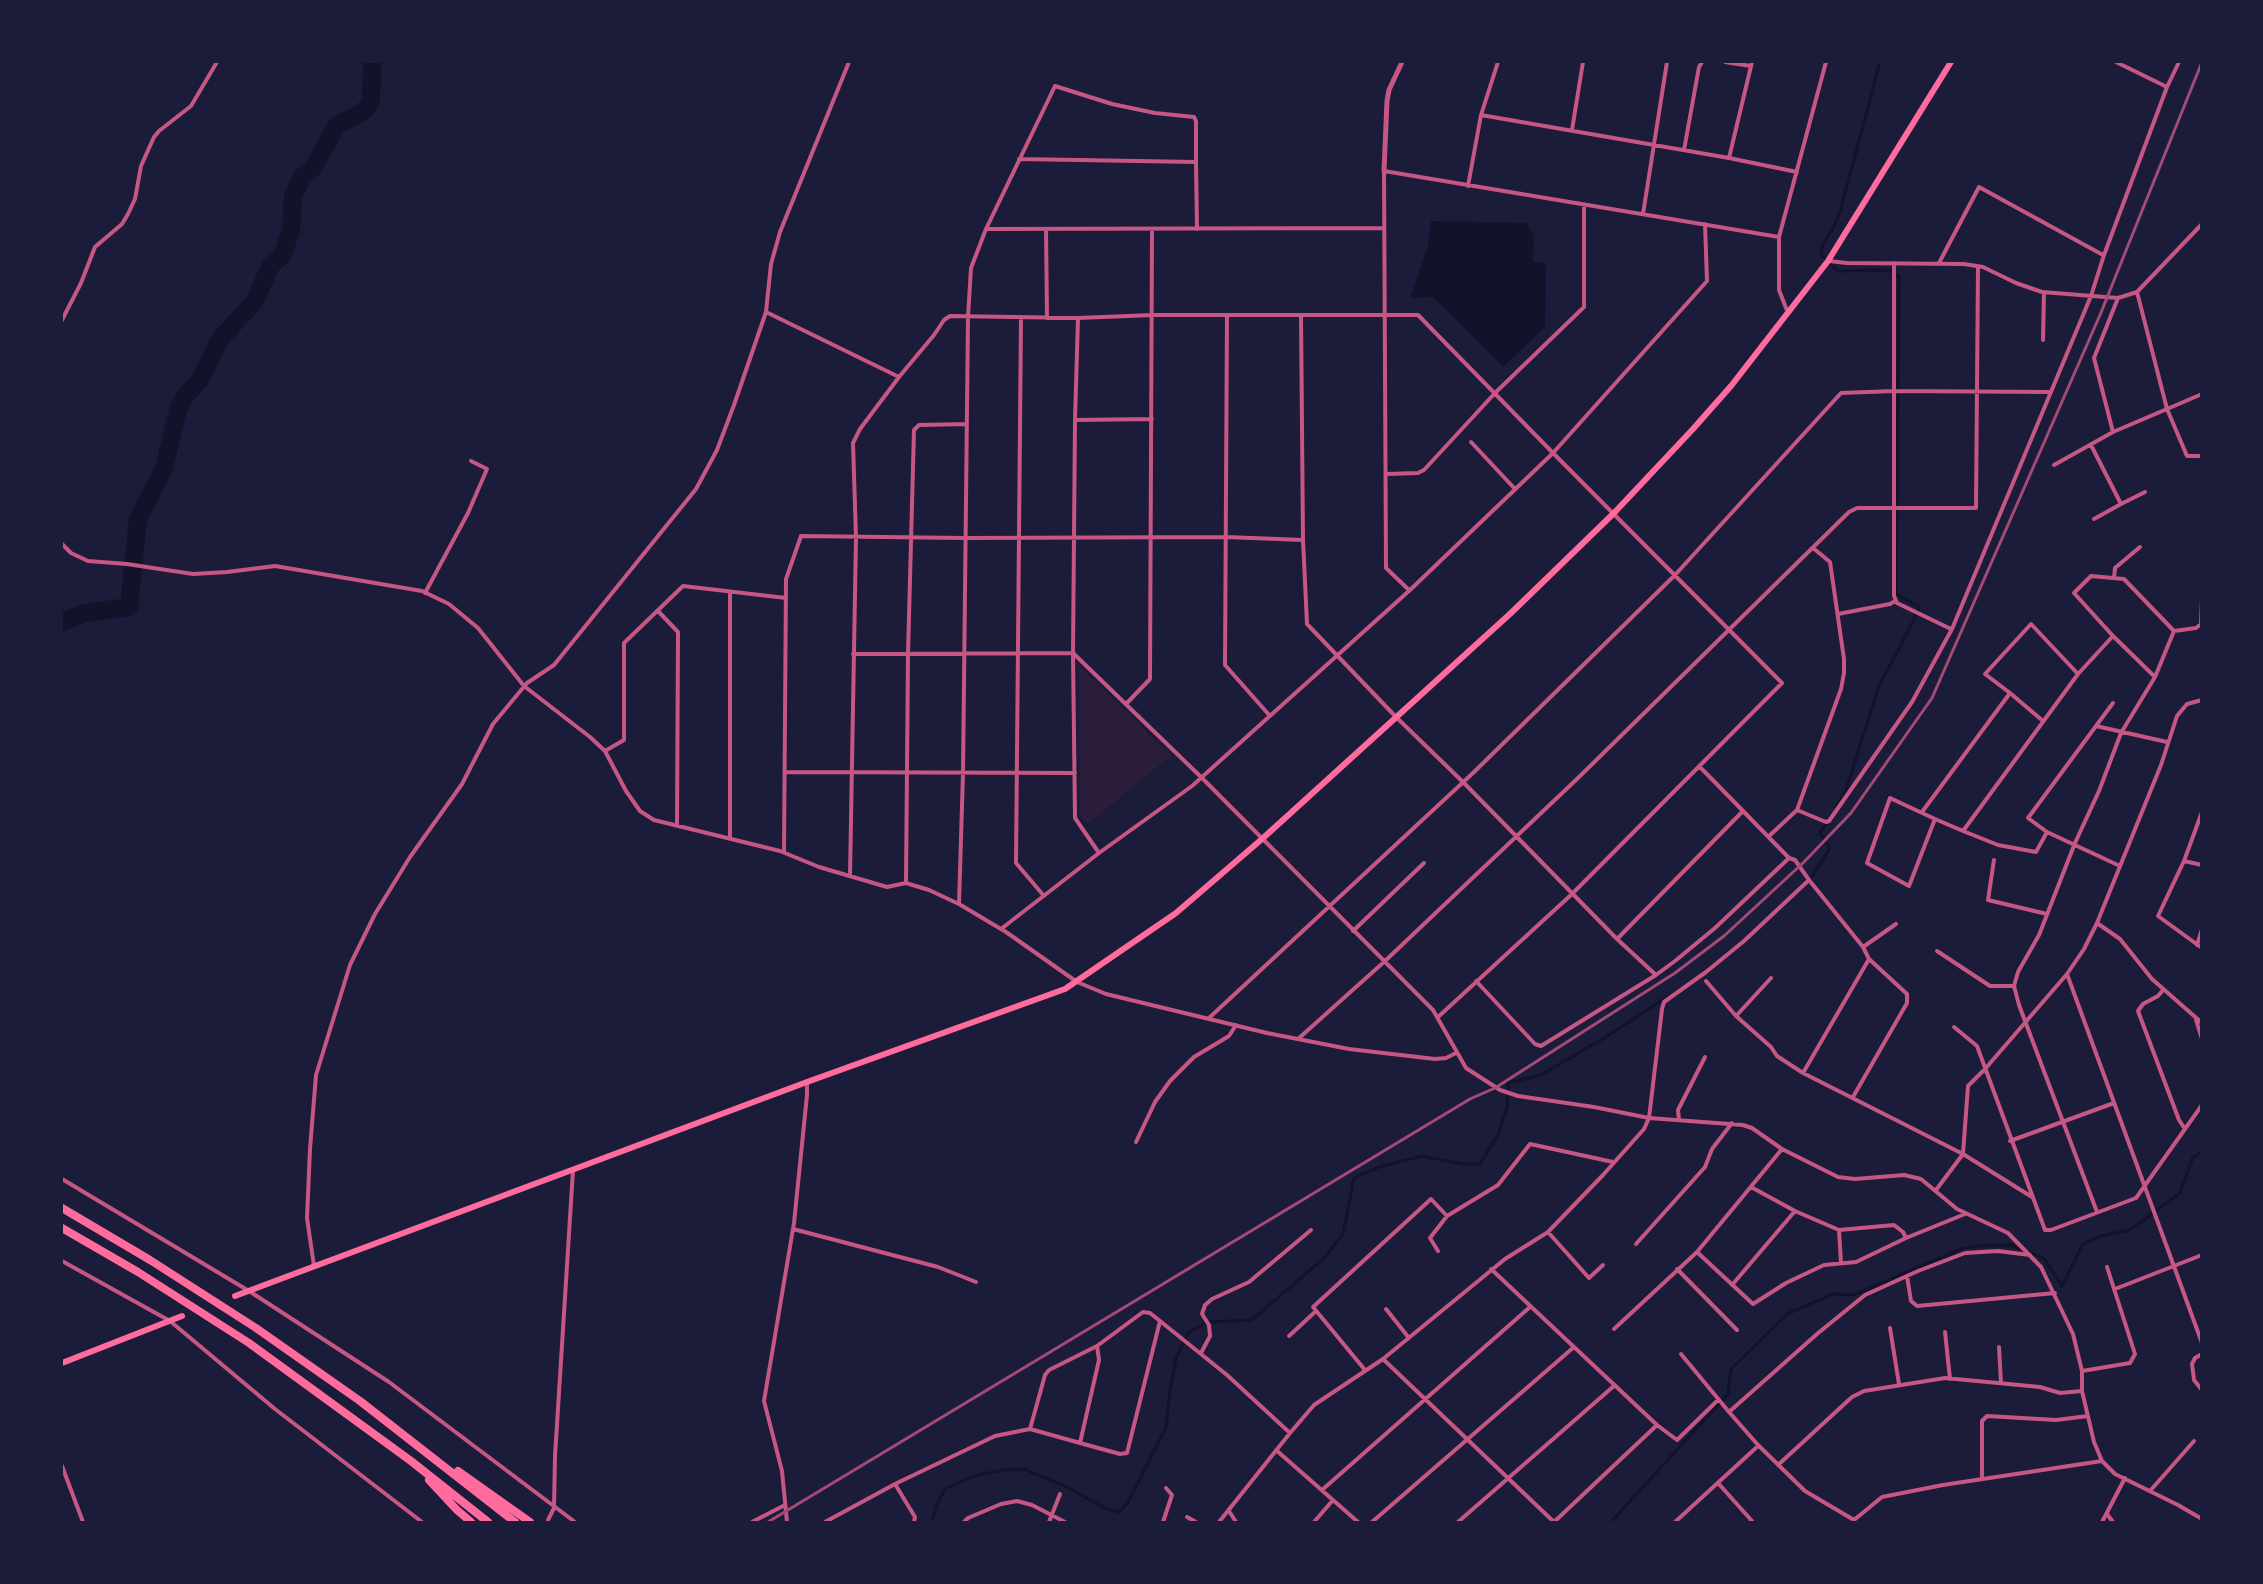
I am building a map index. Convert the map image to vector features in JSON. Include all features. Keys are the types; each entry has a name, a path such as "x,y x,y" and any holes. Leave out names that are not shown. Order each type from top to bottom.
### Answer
{"highway":[{"path":"62,1208 140,1254 256,1328 419,1445 515,1522"},
{"path":"62,1228 202,1312 312,1387 488,1522"},
{"path":"419,1445 476,1482 530,1522"},
{"path":"411,1461 471,1522"}],"main road":[{"path":"235,1296 807,1082 1065,989 1176,913 1262,839 1511,613 1614,513 1724,395 1828,261 1951,62"},
{"path":"62,1363 182,1316"}],"street":[{"path":"62,320 81,283 95,247 122,224 130,209 135,199 141,166 154,137 159,130 191,106 217,62"},
{"path":"314,1266 308,1218 310,1149 316,1075 350,965 375,914 410,857 460,786 493,724 524,686 554,664 696,489 717,450 766,312 771,264 780,232 849,62"},
{"path":"1402,62 1389,90 1387,101 1384,171 1386,568 1410,590"},
{"path":"1468,186 1481,115 1498,62"},
{"path":"1572,130 1582,62"},
{"path":"1643,214 1667,62"},
{"path":"1684,150 1699,67 1702,62"},
{"path":"1725,62 1752,64 1729,158"},
{"path":"1788,313 1779,290 1779,237 1826,62"},
{"path":"2116,62 2167,87"},
{"path":"1797,810 1826,822 1829,821 1912,702 1952,629 2091,296 2167,87 2179,62"},
{"path":"959,904 963,773 969,275 986,229 1055,86 1112,104 1155,113 1194,117 1196,121 1197,228"},
{"path":"1481,115 1797,172"},
{"path":"1020,159 1196,162"},
{"path":"1384,171 1779,237"},
{"path":"1939,263 1979,187 2104,255"},
{"path":"1386,474 1418,473 1424,470 1495,393 1584,307 1584,204"},
{"path":"1001,929 1099,853 1202,778 1410,590 1553,453 1707,280 1705,224"},
{"path":"1828,261 1978,266 2016,283 2044,292 2118,298 2137,292 2202,224"},
{"path":"1126,704 1150,679 1152,228"},
{"path":"986,229 1384,228"},
{"path":"1046,229 1047,318"},
{"path":"1894,263 1895,601"},
{"path":"1298,1039 1385,961 1852,509 1976,508 1978,266"},
{"path":"2043,340 2044,292"},
{"path":"2137,292 2167,409 2187,456 2202,456"},
{"path":"2113,432 2094,358 2118,298"},
{"path":"766,312 899,377"},
{"path":"850,876 856,538 853,443 860,429 899,377 925,348 944,320 950,316 1078,318 1152,315 1418,315 1782,683 1572,894 1438,1017"},
{"path":"1227,315 1225,665 1270,716"},
{"path":"1301,315 1305,620 1396,717 1464,782 1617,939 1656,975"},
{"path":"1021,318 1017,863 1044,896"},
{"path":"1078,318 1073,653 1075,819 1099,853"},
{"path":"1209,1019 1464,782 1676,575 1841,393 2050,392"},
{"path":"2054,465 2113,432 2202,393"},
{"path":"1075,420 1152,419"},
{"path":"906,883 908,654 915,428 919,425 967,424"},
{"path":"1471,442 1515,489"},
{"path":"2091,445 2121,504"},
{"path":"425,593 468,513 487,469 471,461"},
{"path":"2094,519 2145,492"},
{"path":"783,852 786,579 801,536 856,538 1226,537 1303,540"},
{"path":"62,544 71,553 88,561 127,564 193,574 275,566 425,593 449,604 478,628 524,686 605,751 640,812 654,820 783,852 819,867 887,887 906,883 928,890 959,904 1001,929 1077,982 1106,994 1236,1026 1349,1049 1422,1059 1446,1058 1456,1053"},
{"path":"2114,578 2115,568 2140,546"},
{"path":"1768,837 1797,810 1843,680 1844,659 1830,562 1812,548"},
{"path":"2155,677 2074,593 2091,576 2124,579 2174,631"},
{"path":"605,751 624,740 624,643 683,586 786,598"},
{"path":"730,592 730,837"},
{"path":"2174,631 2196,628 2201,624 2202,599"},
{"path":"1895,601 1952,629"},
{"path":"1838,614 1890,604 1895,601"},
{"path":"658,610 678,632 677,825"},
{"path":"2043,721 1985,674 2031,624 2078,674"},
{"path":"2097,1212 2019,1005 2014,986 2018,972 2039,935 2121,733 2155,677 2174,631"},
{"path":"1963,831 2078,674 2113,636"},
{"path":"853,654 1073,653 1385,961 1438,1017 1466,1068 1509,1095 1594,1107 1649,1118 1732,1123 1752,1128 1782,1149 1838,1177 1855,1179 1911,1176 1921,1179 1965,1214 2008,1233 2041,1267 2073,1334 2082,1371 2082,1392 2094,1442 2102,1461 2115,1474 2202,1519"},
{"path":"1922,812 2010,693"},
{"path":"1936,1190 1962,1154 1968,1086 2067,974 2084,949 2097,923 2161,765 2176,716 2191,701 2202,700"},
{"path":"2113,703 2028,818 2047,832 2075,843 2120,867"},
{"path":"2096,726 2167,742"},
{"path":"1699,766 1789,858 1795,860 1863,947 1869,959 1907,994 1907,1003 1853,1098"},
{"path":"785,772 1074,773"},
{"path":"1935,819 1909,886 1867,863 1890,798 1998,845 2036,852 2047,832"},
{"path":"1617,939 1743,811"},
{"path":"2202,812 2184,861 2158,916 2200,946 2202,929"},
{"path":"1476,981 1535,1044 1541,1046 1656,975 1715,928 1789,858"},
{"path":"1994,860 1988,900 2047,914"},
{"path":"2184,861 2202,865"},
{"path":"1353,931 1424,862"},
{"path":"1219,1522 1290,1433 1320,1401 1383,1359 1491,1269 1548,1232 1644,1129 1649,1118 1664,1002 1744,941 1809,880"},
{"path":"2097,923 2121,939 2152,979 2202,1023"},
{"path":"1863,947 1896,924"},
{"path":"1937,951 1990,986 2014,986"},
{"path":"1803,1073 1869,959"},
{"path":"2067,974 2202,1342"},
{"path":"1736,1016 1771,978"},
{"path":"1706,981 1736,1016 1771,1047 1777,1056 1803,1073 1962,1154 2032,1197"},
{"path":"2163,990 2158,996 2143,1004 2138,1011 2184,1129"},
{"path":"2196,1020 2202,1039"},
{"path":"1136,1142 1155,1102 1170,1081 1194,1057 1229,1036 1236,1026"},
{"path":"1954,1027 1977,1046 2010,1141 2045,1230 2051,1230 2136,1198 2201,1108"},
{"path":"1679,1120 1678,1110 1705,1057"},
{"path":"787,1522 782,1471 764,1401 793,1228 807,1082"},
{"path":"2010,1141 2114,1103"},
{"path":"1636,1244 1705,1167 1712,1149 1732,1123"},
{"path":"1438,1251 1430,1238 1447,1216 1498,1185 1530,1143 1613,1162"},
{"path":"1614,1329 1697,1252 1782,1149"},
{"path":"548,1520 554,1508 555,1455 573,1169"},
{"path":"62,1179 249,1291 389,1382 575,1522"},
{"path":"1751,1187 1795,1211 1839,1230 1894,1225 1906,1238"},
{"path":"1365,1370 1313,1307 1431,1198 1447,1216"},
{"path":"1732,1285 1795,1211"},
{"path":"1697,1252 1753,1304 1786,1283 1824,1266 1856,1262 1906,1238 1965,1214"},
{"path":"793,1228 938,1268 976,1282"},
{"path":"1201,1353 1210,1336 1209,1324 1202,1314 1205,1305 1212,1299 1249,1282 1311,1230"},
{"path":"1839,1230 1841,1264"},
{"path":"1548,1232 1589,1278 1603,1265"},
{"path":"1729,1412 1865,1295 1965,1253 1998,1251 2031,1255"},
{"path":"2115,1289 2202,1255"},
{"path":"62,1261 170,1322 276,1409 422,1522"},
{"path":"2082,1371 2128,1364 2132,1362 2135,1354 2107,1267"},
{"path":"1491,1269 1657,1425 1677,1440 1718,1400"},
{"path":"1677,1269 1737,1330"},
{"path":"1907,1276 1911,1300 1917,1306 2055,1293"},
{"path":"1322,1490 1530,1307"},
{"path":"1386,1309 1409,1338"},
{"path":"1289,1336 1316,1311"},
{"path":"1030,1429 1045,1375 1049,1370 1097,1346 1143,1312 1150,1313 1227,1374 1290,1433"},
{"path":"825,1522 895,1484 995,1436 1030,1429 1120,1454 1127,1453 1160,1321"},
{"path":"1890,1328 1899,1384"},
{"path":"1945,1332 1950,1379"},
{"path":"1080,1443 1099,1360 1097,1346"},
{"path":"1372,1522 1574,1347"},
{"path":"1999,1347 2001,1383"},
{"path":"1681,1354 1758,1445 1805,1491 1854,1520 1882,1497 2102,1461"},
{"path":"2202,1354 2192,1364 2194,1380 2202,1390"},
{"path":"1383,1359 1554,1522 1657,1425"},
{"path":"1778,1465 1858,1394 1899,1384 1950,1379 2040,1387 2060,1393 2082,1392"},
{"path":"1458,1522 1615,1385"},
{"path":"1982,1479 1982,1420 1984,1418 1988,1416 2056,1420 2088,1416"},
{"path":"2150,1491 2194,1441"},
{"path":"1675,1522 1758,1445"},
{"path":"1276,1450 1358,1522"},
{"path":"62,1466 83,1522"},
{"path":"2102,1522 2125,1478"},
{"path":"1718,1483 1752,1521 1750,1522"},
{"path":"895,1484 915,1517 914,1522"},
{"path":"1163,1522 1172,1495 1166,1488"},
{"path":"1048,1522 1060,1494"},
{"path":"1314,1522 1333,1500"},
{"path":"964,1522 984,1511 1017,1501 1032,1505 1065,1522"},
{"path":"752,1522 785,1505"},
{"path":"1229,1510 1236,1522"},
{"path":"2107,1514 2113,1522"},
{"path":"1187,1517 1196,1522"}],"shaded area":[{"path":"1431,221 1526,223 1534,235 1533,262 1546,263 1545,327 1503,367 1433,297 1410,298 1428,246"},
{"path":"1079,666 1171,756 1087,824 1080,815"}],"waterway":[{"path":"62,622 85,613 129,607 138,519 164,468 179,407 186,395 200,380 220,339 254,302 271,265 283,255 291,229 293,197 302,177 313,168 337,125 368,107 371,98 372,62"},
{"path":"1836,808 1845,793 1879,686 1919,607 1896,594 1899,276 1888,270 1838,271 1821,255 1822,246 1840,212 1880,62"},
{"path":"1808,880 1830,848 1820,833 1828,821"},
{"path":"932,1522 937,1504 945,1489 974,1476 1003,1470 1024,1469 1067,1487 1104,1508 1119,1512 1127,1504 1166,1428 1176,1358 1189,1332 1208,1322 1252,1320 1324,1258 1343,1234 1354,1178 1379,1167 1422,1156 1463,1164 1480,1164 1498,1135 1507,1108 1508,1083 1541,1075 1670,995"},
{"path":"1611,1522 1728,1394 1731,1369 1787,1314 1833,1294 1852,1295 1861,1292 1961,1249 1975,1246 2011,1245 2044,1258 2062,1286 2083,1244 2101,1236 2130,1230 2180,1193 2193,1157 2202,1152"}],"railway":[{"path":"768,1522 1470,1099 1495,1088 1675,973 1724,936 1804,862 1851,813 1932,698 2100,315 2202,62"}]}
